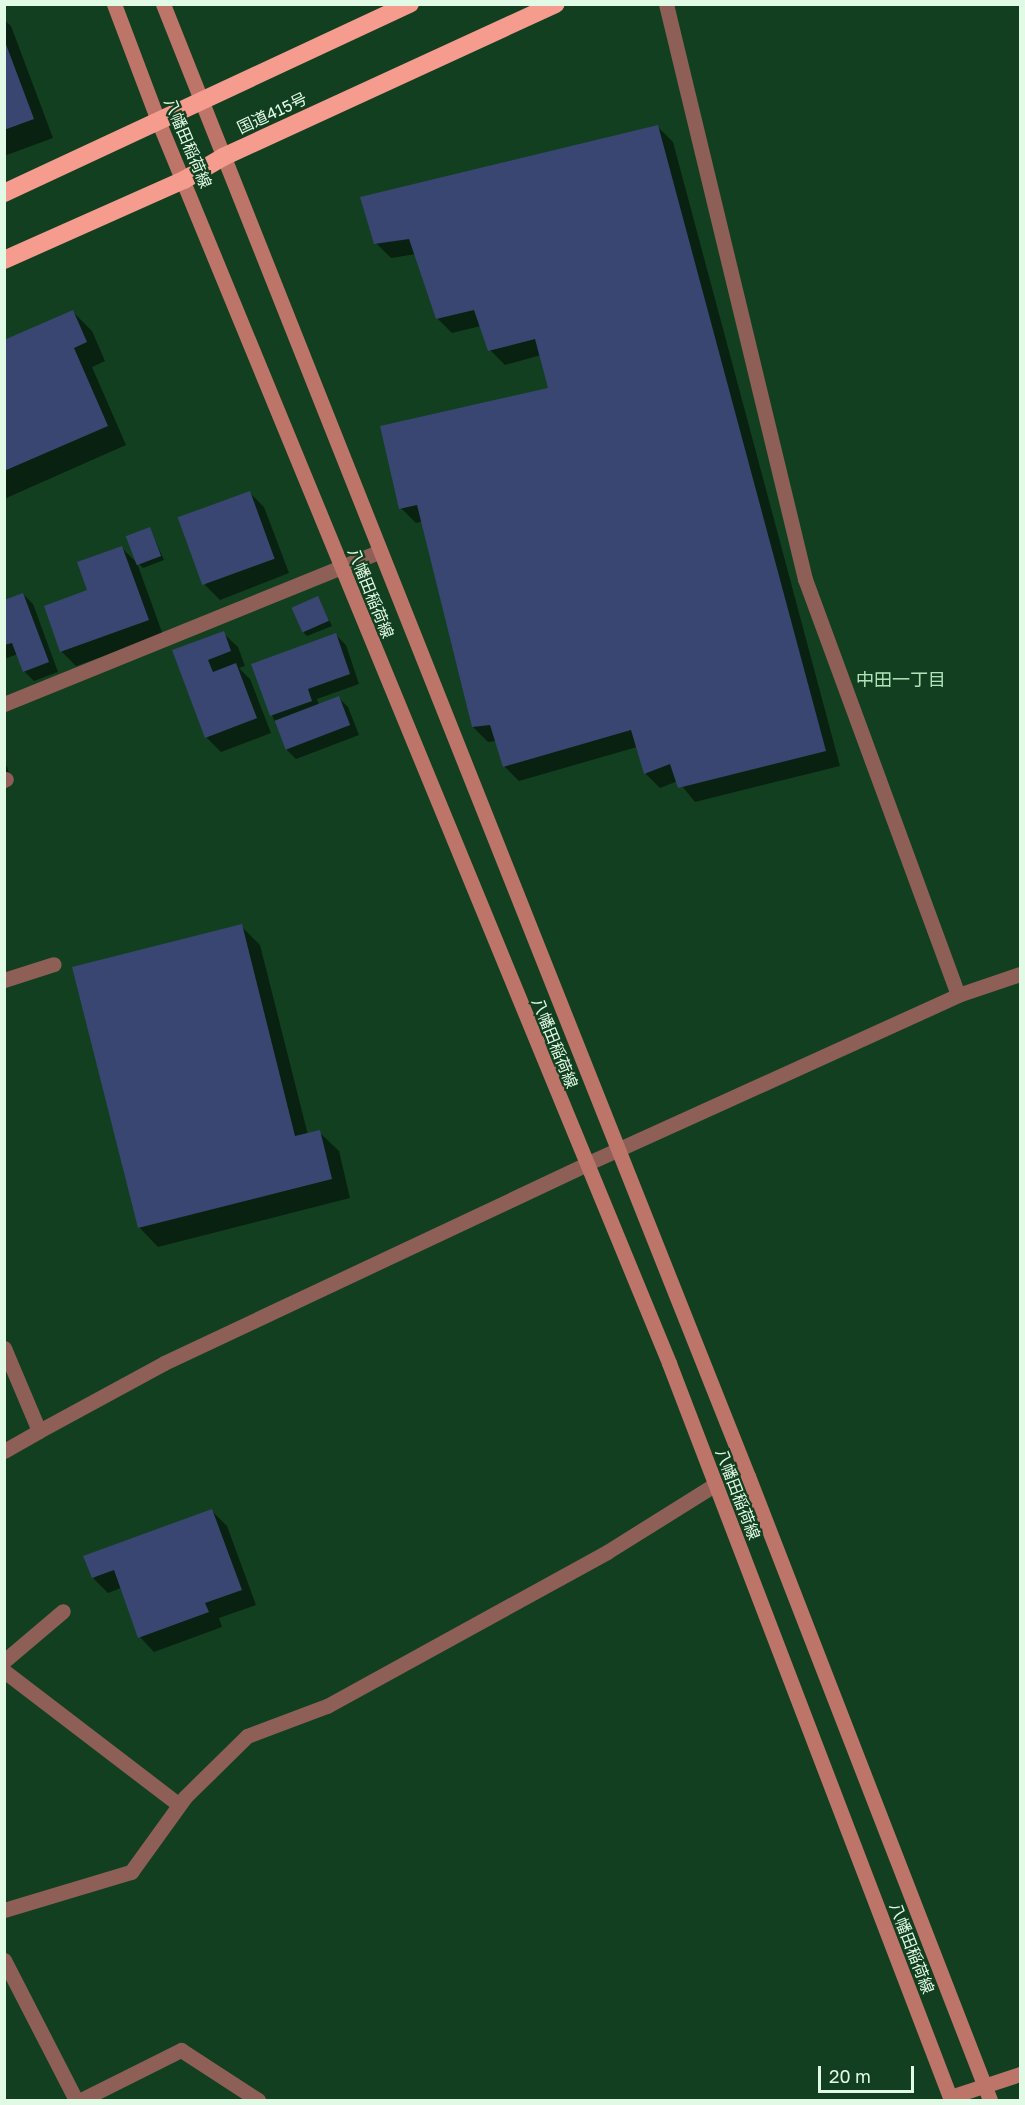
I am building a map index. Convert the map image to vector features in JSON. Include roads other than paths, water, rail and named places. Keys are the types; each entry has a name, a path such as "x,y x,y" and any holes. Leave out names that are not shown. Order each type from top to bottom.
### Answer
{"highway":[{"path":"4,193 159,123 201,101 410,4"},
{"name":"国道415号","path":"4,260 184,180 223,157 556,4"}],"main road":[{"name":"八幡田稲荷線","path":"114,4 159,123 716,1484 950,2099"},
{"name":"八幡田稲荷線","path":"163,4 619,1152 990,2100"},
{"path":"950,2099 1020,2074"}],"street":[{"path":"666,4 805,579 958,995"},
{"path":"4,704 340,564 380,551"},
{"path":"4,980 54,964"},
{"path":"4,1451 164,1363 586,1164 619,1152 958,995 1020,974"},
{"path":"4,1348 39,1431"},
{"path":"4,1911 131,1872 179,1805 247,1736 327,1706 607,1552 716,1484"},
{"path":"4,1661 63,1611"},
{"path":"4,1671 179,1805"},
{"path":"4,1960 79,2100 181,2050 258,2100"}],"district":[{"name":"中田一丁目","path":"901,679"}]}
